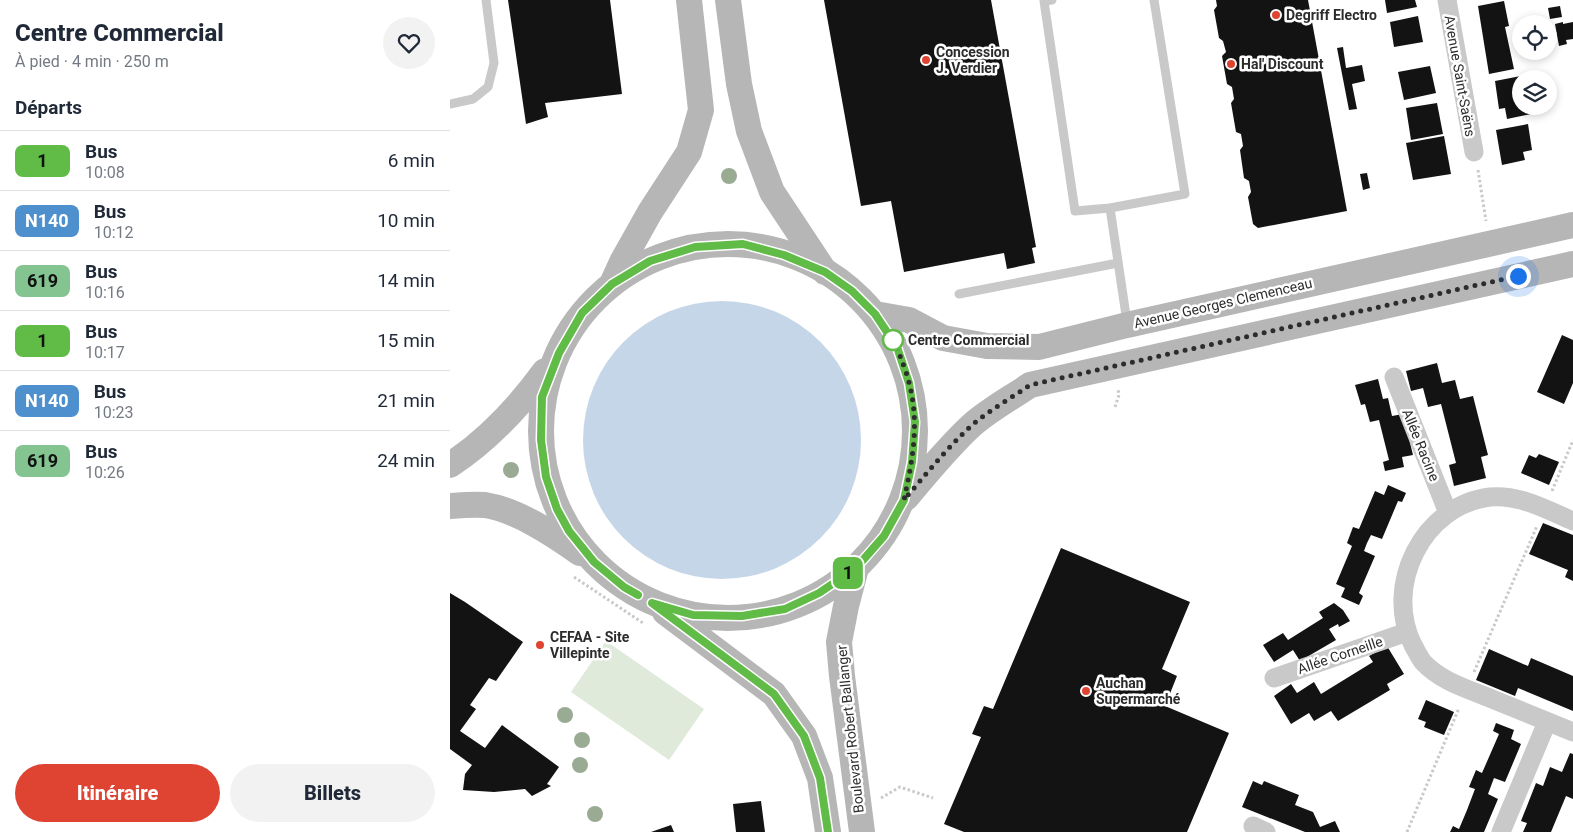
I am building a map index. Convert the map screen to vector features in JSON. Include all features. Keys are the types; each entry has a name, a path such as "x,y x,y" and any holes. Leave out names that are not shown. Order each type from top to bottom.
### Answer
{"main road":[{"path":"612,284 650,212 689,152 701,110 689,0"},
{"path":"728,0 739,84 749,131 772,192 825,272"},
{"name":"Avenue Georges Clemenceau","path":"875,314 909,320 942,338 987,346 1039,347 1127,325 1573,225"},
{"path":"450,465 471,451 525,398 559,353 582,313 612,284 650,261 695,247 743,244 784,255 825,272 852,291 875,314 897,347 909,383 915,422 912,462 904,500"},
{"path":"648,613 742,616 785,609 819,593 856,568 884,536 904,500 945,452 973,424 1030,385 1573,264"},
{"path":"559,353 542,397 541,440 546,477 557,509 569,531 583,570"},
{"path":"450,506 485,505 508,511 559,538 583,570 624,587 648,613 774,694 804,736 820,778 828,832"},
{"name":"Boulevard Robert Ballanger","path":"856,568 839,642 860,821"}],"street":[{"name":"Avenue Saint-Saëns","path":"1447,0 1474,152"},
{"name":"Allée Racine","path":"1394,377 1448,513"},
{"path":"1573,521 1514,498 1491,497 1472,501 1448,513 1429,529 1415,550 1406,572 1403,604 1407,632 1422,661 1448,681 1573,732"},
{"name":"Allée Corneille","path":"1274,678 1407,632"},
{"path":"1501,832 1547,722"}],"lane":[{"path":"450,104 473,99 488,87 494,63 486,0"},
{"path":"1047,0 1075,212 1110,208 1185,194 1154,0"},
{"path":"1110,208 1127,325"},
{"path":"959,294 1118,263"}],"path":[{"path":"1474,152 1487,224"},
{"path":"1407,832 1573,440"},
{"path":"583,570 648,613"},
{"path":"860,821 900,787 933,798"}],"green space":[{"path":"606,641 704,709 669,760 571,692"}],"water":[{"path":"736,301 775,311 788,317 821,341 838,363 851,387 859,413 861,440 859,467 851,493 838,517 821,539 799,556 775,569 736,579 708,579 669,569 656,563 623,539 614,528 599,506 585,467 583,426 593,387 599,374 623,341 634,332 656,317 695,303"}],"building":[{"path":"508,0 610,0 622,94 545,103 548,117 526,124"},
{"path":"824,0 991,0 1036,247 1032,248 1035,263 1007,269 1004,253 904,272 891,201 861,206"},
{"path":"1216,0 1308,0 1347,211 1258,228 1253,224 1248,197 1251,192 1249,181 1244,178 1240,150 1243,146 1241,134 1236,132 1231,103 1234,99 1232,87 1227,84 1222,56 1226,52 1223,41 1219,38 1214,10 1217,6"},
{"path":"1385,0 1415,0 1417,7 1387,13"},
{"path":"1504,1 1509,26 1505,27 1514,69 1489,74 1478,6"},
{"path":"1560,6 1562,17 1557,18 1557,15 1549,15 1548,8"},
{"path":"1418,16 1423,42 1394,47 1390,22"},
{"path":"1573,22 1573,39 1566,40 1567,44 1559,46 1557,24"},
{"path":"1343,47 1346,68 1362,65 1365,81 1352,84 1357,109 1349,110 1337,48"},
{"path":"1430,66 1436,93 1404,100 1398,72"},
{"path":"1512,78 1512,115 1526,115 1507,119 1505,108 1499,109 1495,81"},
{"path":"1437,103 1443,134 1411,140 1406,108"},
{"path":"1528,124 1532,150 1523,152 1525,160 1502,165 1496,130"},
{"path":"1444,136 1451,174 1413,180 1406,143"},
{"path":"1367,173 1370,188 1363,190 1360,174"},
{"path":"1562,335 1573,340 1573,383 1564,404 1537,392"},
{"path":"1437,363 1442,383 1455,380 1460,399 1473,396 1488,455 1481,457 1486,478 1454,486 1449,465 1456,463 1441,404 1428,407 1423,388 1411,391 1406,371"},
{"path":"1378,379 1383,399 1388,398 1392,416 1403,414 1413,455 1402,457 1404,467 1385,471 1383,462 1389,460 1379,420 1370,422 1365,404 1361,405 1355,385"},
{"path":"1539,454 1559,462 1549,485 1521,473 1529,455 1536,458"},
{"path":"1388,485 1406,493 1402,502 1398,501 1382,539 1371,535 1367,543 1364,551 1375,556 1359,593 1363,596 1359,605 1341,597 1345,588 1336,584 1352,546 1347,543 1353,527 1359,529 1375,491 1384,495"},
{"path":"1543,523 1573,535 1573,581 1565,577 1568,570 1529,554"},
{"name":"Auchan Supermarché","path":"1061,548 1190,602 1162,669 1177,676 1165,706 1229,733 1187,832 964,832 944,824 981,737 972,734 984,706 993,709"},
{"path":"450,593 523,642 496,681 489,678 470,705 476,709 460,731 485,748 502,725 559,767 547,784 551,786 532,796 525,789 494,792 463,790 465,774 472,765 450,749"},
{"path":"1334,603 1343,610 1350,621 1339,627 1338,624 1329,629 1336,640 1300,661 1293,650 1274,662 1263,645 1283,633 1288,640 1323,618 1319,612"},
{"path":"1387,646 1404,674 1387,684 1390,690 1338,721 1331,711 1314,721 1309,713 1291,724 1274,696 1291,684 1297,693 1314,682 1321,694 1373,662 1369,656"},
{"path":"1489,649 1528,666 1531,658 1573,676 1573,711 1518,688 1515,696 1476,680"},
{"path":"1426,700 1454,712 1444,735 1424,727 1426,722 1418,719"},
{"path":"1496,723 1514,730 1511,739 1521,744 1505,782 1494,778 1488,794 1498,799 1484,832 1450,832 1453,826 1459,829 1475,789 1469,787 1476,770 1482,773 1499,734 1493,731"},
{"path":"1570,753 1573,754 1573,799 1566,796 1551,832 1523,832 1527,823 1521,821 1536,783 1543,786 1550,767 1562,772"},
{"path":"1253,781 1262,785 1264,781 1299,795 1295,805 1313,812 1320,827 1335,821 1340,832 1305,832 1242,807"},
{"path":"761,801 765,832 736,832 733,804"},
{"path":"671,825 674,832 651,832"}],"bus line":[{"name":"1","path":"638,595 624,587 594,562 569,531 557,509 546,477 541,440 542,397 559,353 582,313 612,284 650,261 695,247 743,244 784,255 825,272 852,291 875,314 897,347 909,383 915,422 912,462 904,500 884,536 856,568 819,593 785,609 742,616 693,615 652,603 774,694 804,736 820,778 828,832"}],"place":[{"name":"Degriff Electro","path":"1276,15"},
{"name":"Concession J. Verdier","path":"926,60"},
{"name":"Hal' Discount","path":"1231,64"},
{"name":"Centre Commercial","path":"893,340"},
{"name":"CEFAA - Site Villepinte","path":"540,645"},
{"name":"Auchan Supermarché","path":"1086,691"}],"route":[{"path":"893,340 909,383 915,422 912,462 904,500 945,452 973,424 1030,385 1518,276"}]}
